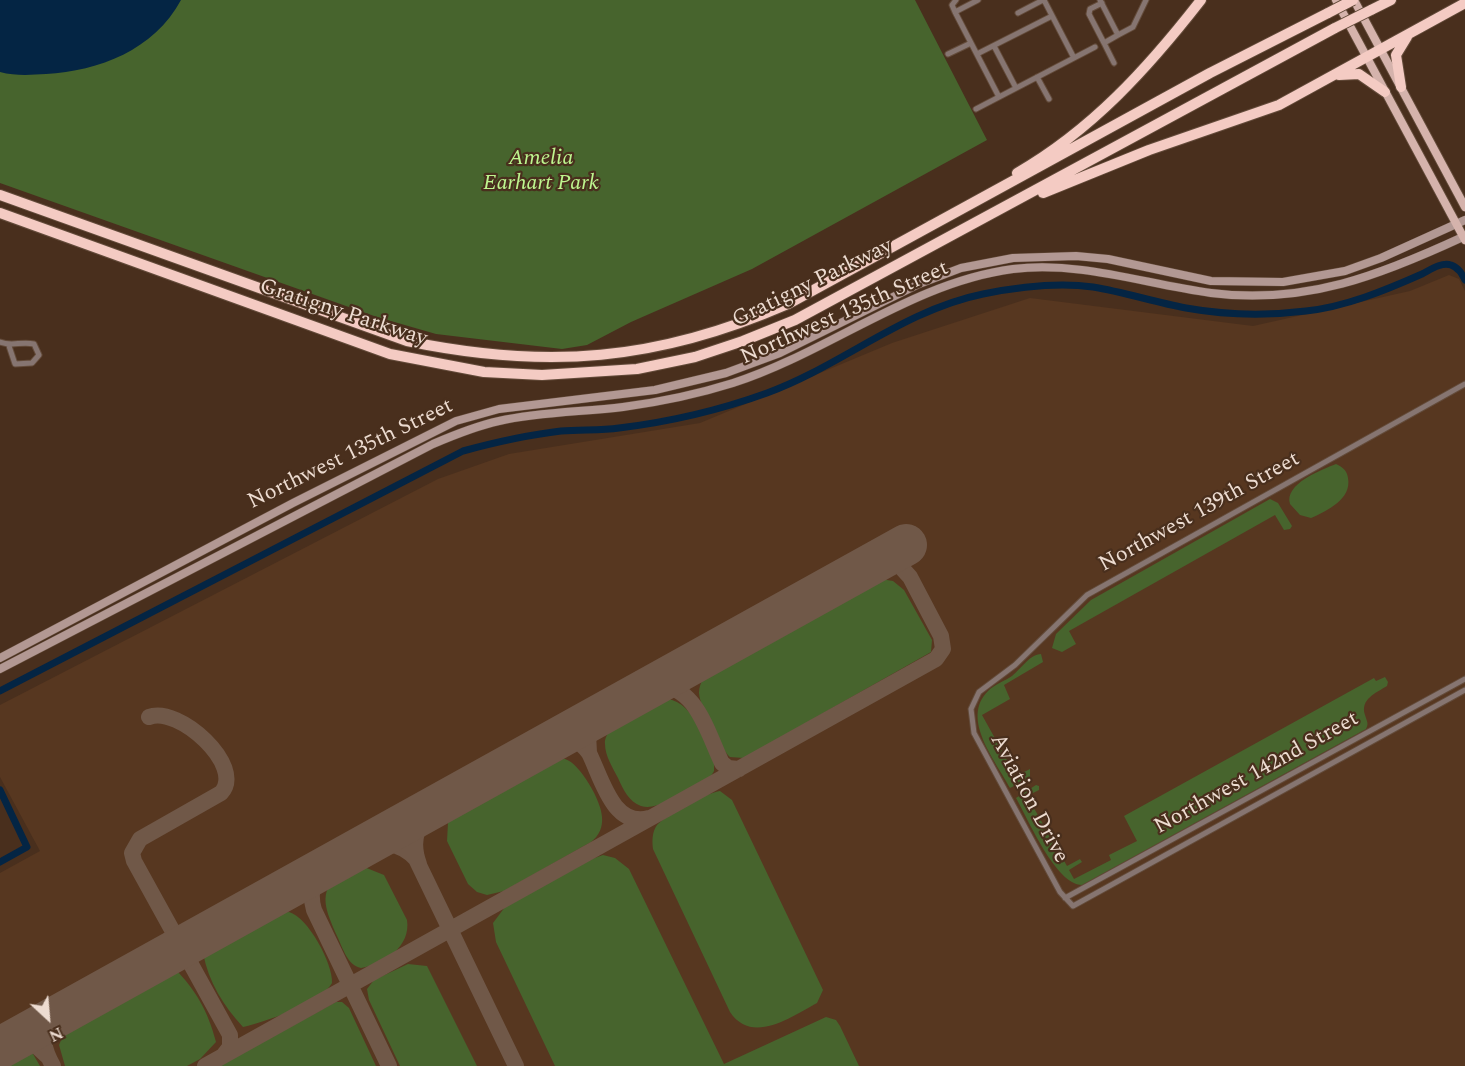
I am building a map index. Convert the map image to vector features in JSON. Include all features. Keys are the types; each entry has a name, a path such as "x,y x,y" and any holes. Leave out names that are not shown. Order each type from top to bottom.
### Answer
{"highway":[{"path":"975,201 1063,144 1093,119 1136,79 1200,0"},
{"path":"1327,10 1336,0"},
{"name":"Gratigny Parkway","path":"0,195 407,341 457,352 516,358 564,359 624,354 674,345 737,326 788,304 975,201 1045,166 1327,10 1354,0"},
{"name":"Gratigny Parkway","path":"0,213 390,354 484,372 542,375 638,369 695,357 795,320 1335,28 1392,0"},
{"path":"1007,207 1149,150 1280,105 1465,3"},
{"path":"1401,87 1396,55 1400,44 1411,32"},
{"path":"1330,77 1347,73 1359,74 1386,92"}],"main road":[{"path":"1336,0 1465,238"},
{"path":"1354,0 1465,207"},
{"name":"Northwest 135th Street","path":"0,658 293,503 456,421 499,409 655,390 726,372 805,342 919,284 987,261 1045,255 1076,256 1108,259 1211,281 1283,282 1345,271 1381,258 1465,220"},
{"name":"Northwest 135th Street","path":"0,669 433,444 459,433 500,421 656,402 731,384 810,353 929,292 988,274 1014,269 1076,268 1109,272 1209,292 1290,294 1330,288 1389,271 1465,238"},
{"path":"293,503 298,514"}],"street":[{"path":"956,0 952,4 955,12 999,97"},
{"path":"955,12 978,0"},
{"path":"1018,13 1043,0 1074,58"},
{"path":"1104,43 1133,27 1146,0"},
{"path":"1114,63 1088,12 1101,1 1118,35"},
{"path":"977,54 1052,15"},
{"path":"948,54 971,43"},
{"path":"994,46 1016,88"},
{"path":"976,109 1095,47"},
{"path":"1037,77 1049,99"},
{"path":"1,343 9,346 23,342 34,344 39,356 32,363 15,364 9,346"},
{"name":"Northwest 139th Street","path":"974,700 986,685 1015,665 1087,594 1465,384"},
{"name":"Northwest 142nd Street","path":"1065,898 1465,679"},
{"name":"Northwest 142nd Street","path":"1073,906 1465,690"},
{"name":"Aviation Drive","path":"974,700 971,710 974,733 1065,898 1073,906"}],"shaded area":[{"path":"1449,275 1459,279 1465,291 1465,1066 0,1066 0,873 40,851 0,777 0,705 438,479 509,454 700,423 892,343 1030,298 1253,326 1410,291"}],"green space":[{"name":"Amelia Earhart Park","path":"0,0 915,0 987,140 752,269 631,322 587,345 562,349 436,334 377,317 0,183"},
{"path":"1336,464 1344,469 1348,478 1346,492 1342,498 1331,508 1311,518 1300,515 1290,504 1293,490 1305,479"},
{"path":"1270,499 1278,503 1292,526 1290,529 1284,530 1275,515 1069,631 1076,644 1062,652 1052,648 1056,634 1091,600"},
{"path":"881,579 893,581 904,590 932,640 931,652 744,758 730,757 716,736 700,699 700,686 707,674 712,669 870,581"},
{"path":"1041,654 1043,662 1004,685 1010,699 982,715 1016,776 1030,769 1030,778 1010,788 983,740 979,727 980,702 988,691 1012,676 1033,656"},
{"path":"1385,677 1388,682 1387,686 1370,697 1365,705 1368,724 1366,729 1082,885 1072,882 1053,863 1016,798 1036,785 1039,786 1039,790 1027,796 1067,866 1080,859 1082,862 1069,870 1074,879 1111,860 1109,855 1137,841 1124,816 1374,678 1376,681"},
{"path":"668,699 677,702 692,715 714,763 714,771 704,782 656,806 641,806 627,795 612,766 605,748 607,736 612,728 629,714 650,703"},
{"path":"565,759 583,775 598,802 602,821 598,834 591,842 504,891 487,895 477,892 468,884 447,841 448,823 459,809 549,760"},
{"path":"720,791 732,800 823,990 817,1003 772,1025 749,1026 739,1022 730,1012 653,849 654,831 657,825 697,800"},
{"path":"603,855 615,858 629,869 724,1064 826,1017 836,1020 859,1066 555,1066 496,942 493,923 505,907"},
{"path":"364,867 384,875 407,920 407,929 401,946 387,958 361,968 352,963 346,955 327,910 326,895 328,887 342,874"},
{"path":"289,912 304,923 318,942 328,965 332,983 317,998 305,1004 265,1021 243,1027 218,993 203,953 271,914"},
{"path":"408,964 427,966 477,1066 400,1066 369,1000 367,989 374,980"},
{"path":"174,968 189,984 200,1002 216,1042 200,1059 187,1066 65,1066 59,1045 66,1029"},
{"path":"336,1002 342,1002 349,1008 376,1066 218,1066"},
{"path":"25,1052 33,1054 40,1066 0,1066"}],"water":[{"path":"0,0 181,0 156,32 123,55 86,68 66,72 23,75 0,72"}],"waterway":[{"path":"0,691 463,451 512,439 568,430 612,429 657,422 731,405 794,382 899,325 954,302 1010,289 1066,285 1105,289 1174,306 1201,310 1276,314 1321,309 1350,302 1443,265 1456,268 1465,280"},
{"path":"0,790 27,847 0,862"}],"taxiway":[{"path":"205,1066 936,659 943,649 941,636 910,577 900,566 884,557"},
{"path":"653,686 667,687 679,692 689,700 705,724 722,763 728,768 739,769"},
{"path":"589,753 588,733 602,714"},
{"path":"149,717 161,716 176,720 191,729 217,754 224,768 226,781 221,793 140,839 132,853 134,861 230,1035 230,1047 223,1056"},
{"path":"553,741 564,739 582,745 589,753 604,788 618,809 626,816 637,819 649,818"},
{"path":"419,864 415,847 417,832 424,818 437,806"},
{"path":"358,850 374,845 389,844 403,849 416,859 516,1066"},
{"path":"325,868 314,882 312,898 314,910 389,1066"},
{"path":"52,1019 45,1030 44,1042 53,1066"},
{"path":"12,1041 33,1043 47,1056"}],"runway":[{"path":"0,1048 906,545"}]}
